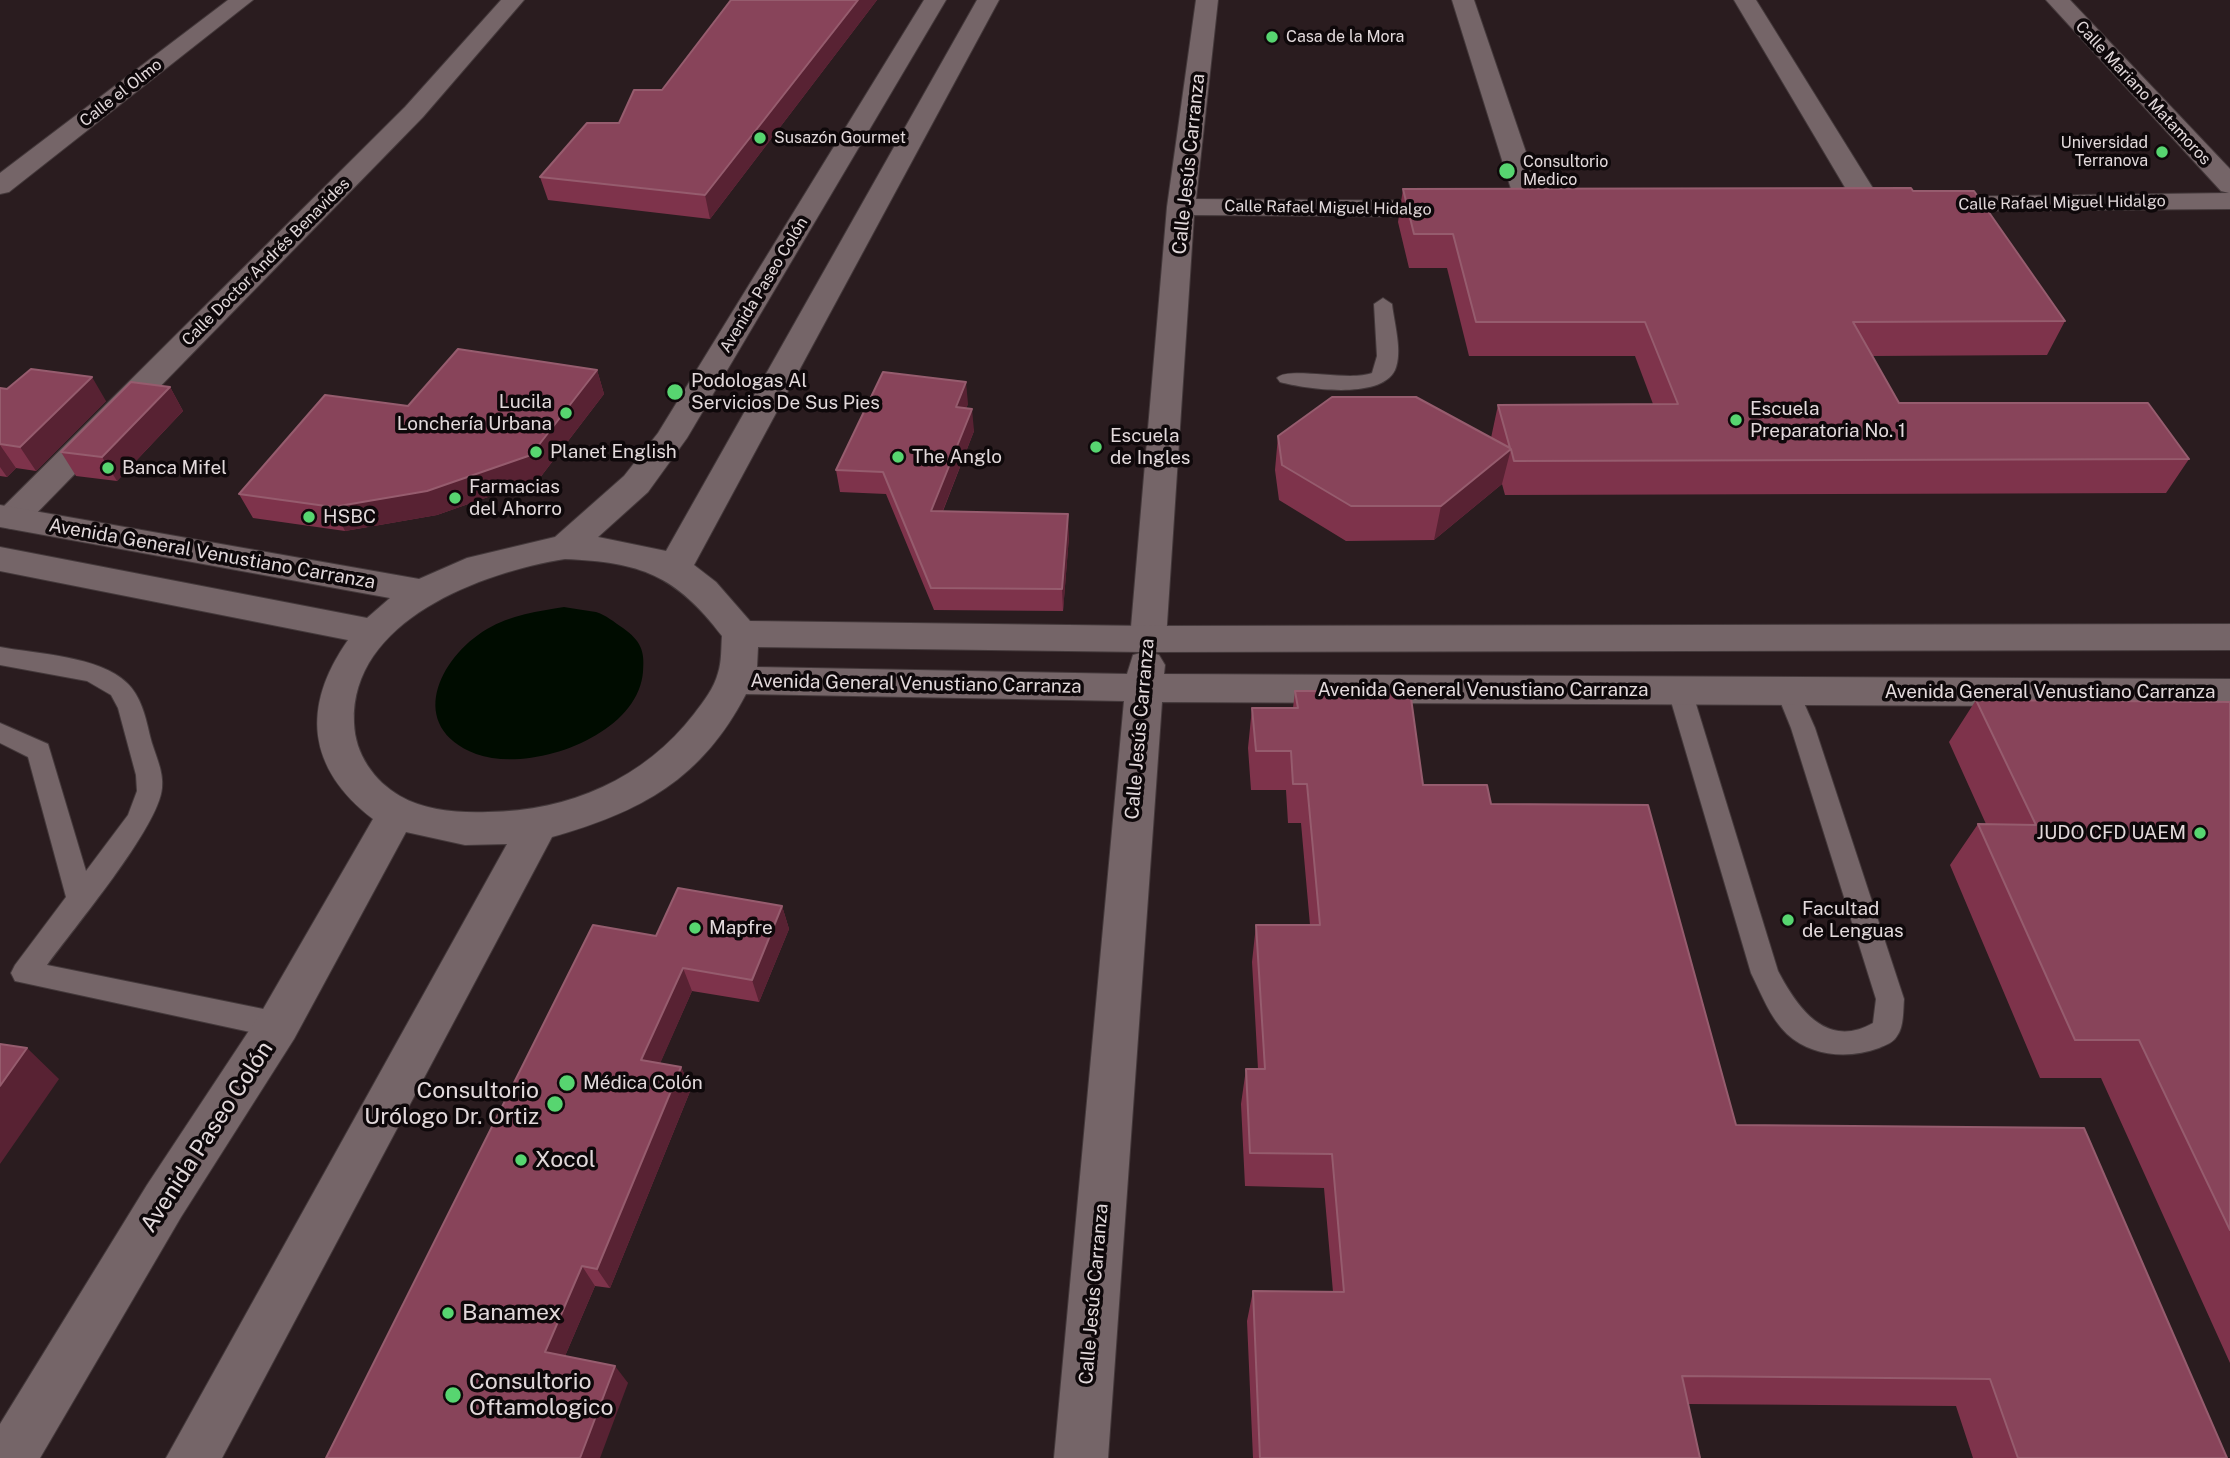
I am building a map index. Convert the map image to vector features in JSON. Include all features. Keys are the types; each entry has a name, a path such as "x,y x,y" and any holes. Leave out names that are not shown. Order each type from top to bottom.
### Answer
{"main road":[{"name":"Calle el Olmo","path":"0,186 242,0"},
{"name":"Calle Doctor Andrés Benavides","path":"6,517 414,112 513,0"},
{"name":"Avenida Paseo Colón","path":"565,547 636,484 671,438 935,0"},
{"path":"675,567 988,0"},
{"name":"Calle Jesús Carranza","path":"1081,1458 1181,207 1207,0"},
{"name":"Calle Rafael Miguel Hidalgo","path":"1181,207 1414,210 1543,205 1463,0"},
{"name":"Calle Rafael Miguel Hidalgo","path":"1745,0 1857,206 2230,201"},
{"name":"Calle Mariano Matamoros","path":"2057,0 2230,186"},
{"name":"Avenida General Venustiano Carranza","path":"6,517 424,592"},
{"path":"565,547 605,548 642,555 675,567 699,584 740,634 735,680 693,744 663,771 605,804 538,826 487,830 439,826 397,813 365,791 343,763 334,731 337,697 350,663 374,632 424,592 492,561 565,547"},
{"path":"0,559 374,632"},
{"path":"740,634 1148,639 2230,637"},
{"name":"Avenida General Venustiano Carranza","path":"735,680 1143,688 2230,693"},
{"name":"Avenida Paseo Colón","path":"10,1458 164,1200 278,1025 397,813"},
{"path":"193,1458 538,826"}],"lane":[{"path":"1287,378 1363,384 1381,377 1387,368 1383,304"},
{"path":"0,656 91,673 119,689 129,704 151,779 150,796 138,821 26,973 278,1025"},
{"path":"1680,691 1765,973 1777,995 1804,1030 1835,1043 1869,1041 1886,1030 1890,999 1788,691"},
{"path":"0,732 39,751 80,897"}],"shaded area":[{"path":"564,607 603,615 638,642 643,658 643,672 637,695 622,715 602,731 578,744 551,754 524,759 498,759 476,754 454,742 441,727 436,710 437,692 455,657 470,642 496,624 525,614"}],"building":[{"path":"731,0 858,0 705,195 540,177 587,123 619,123 634,90 662,90"},
{"path":"1911,188 1913,191 1974,191 2065,321 1853,322 1899,403 2148,403 2189,459 1514,461 1511,449 1441,506 1351,506 1282,465 1278,436 1332,397 1416,397 1510,448 1498,405 1678,404 1645,322 1476,322 1453,234 1414,234 1403,189"},
{"path":"458,349 597,370 531,455 427,491 333,507 239,494 325,395 408,406"},
{"path":"31,369 92,377 20,447 0,444 0,388 7,389"},
{"path":"883,372 966,382 956,407 972,409 931,511 1068,514 1062,589 931,588 883,472 836,470"},
{"path":"131,382 170,387 102,457 61,452"},
{"name":"Facultad de Lenguas","path":"1295,691 1410,691 1423,785 1487,785 1491,804 1648,805 1736,1125 2084,1128 2227,1458 2018,1458 1990,1379 1682,1376 1700,1458 1260,1458 1253,1291 1344,1292 1332,1154 1250,1153 1246,1069 1265,1069 1256,925 1320,925 1307,784 1293,784 1291,751 1256,751 1252,708 1298,708"},
{"path":"1976,700 2230,702 2230,1230 2139,1040 2075,1040 1978,824 2036,825"},
{"path":"678,888 782,906 752,980 683,968 641,1060 681,1067 597,1269 582,1266 545,1352 615,1366 580,1458 326,1458 593,925 656,936"},
{"path":"0,1044 27,1048 0,1086"}],"place":[{"name":"Casa de la Mora","path":"1272,37"},
{"name":"Susazón Gourmet","path":"760,138"},
{"name":"Universidad Terranova","path":"2162,152"},
{"name":"Consultorio Medico","path":"1507,171"},
{"name":"Podologas Al Servicios De Sus Pies","path":"675,392"},
{"name":"Lucila Lonchería Urbana","path":"566,413"},
{"name":"Escuela Preparatoria No. 1","path":"1736,420"},
{"name":"Escuela de Ingles","path":"1096,447"},
{"name":"Planet English","path":"536,452"},
{"name":"The Anglo","path":"898,457"},
{"name":"Banca Mifel","path":"108,468"},
{"name":"Farmacias del Ahorro","path":"455,498"},
{"name":"HSBC","path":"309,517"},
{"name":"JUDO CFD UAEM","path":"2200,833"},
{"name":"Facultad de Lenguas","path":"1788,920"},
{"name":"Mapfre","path":"695,928"},
{"name":"Médica Colón","path":"567,1083"},
{"name":"Consultorio Urólogo Dr. Ortiz","path":"555,1104"},
{"name":"Xocol","path":"521,1160"},
{"name":"Banamex","path":"448,1313"},
{"name":"Consultorio Oftamologico","path":"453,1395"}]}
